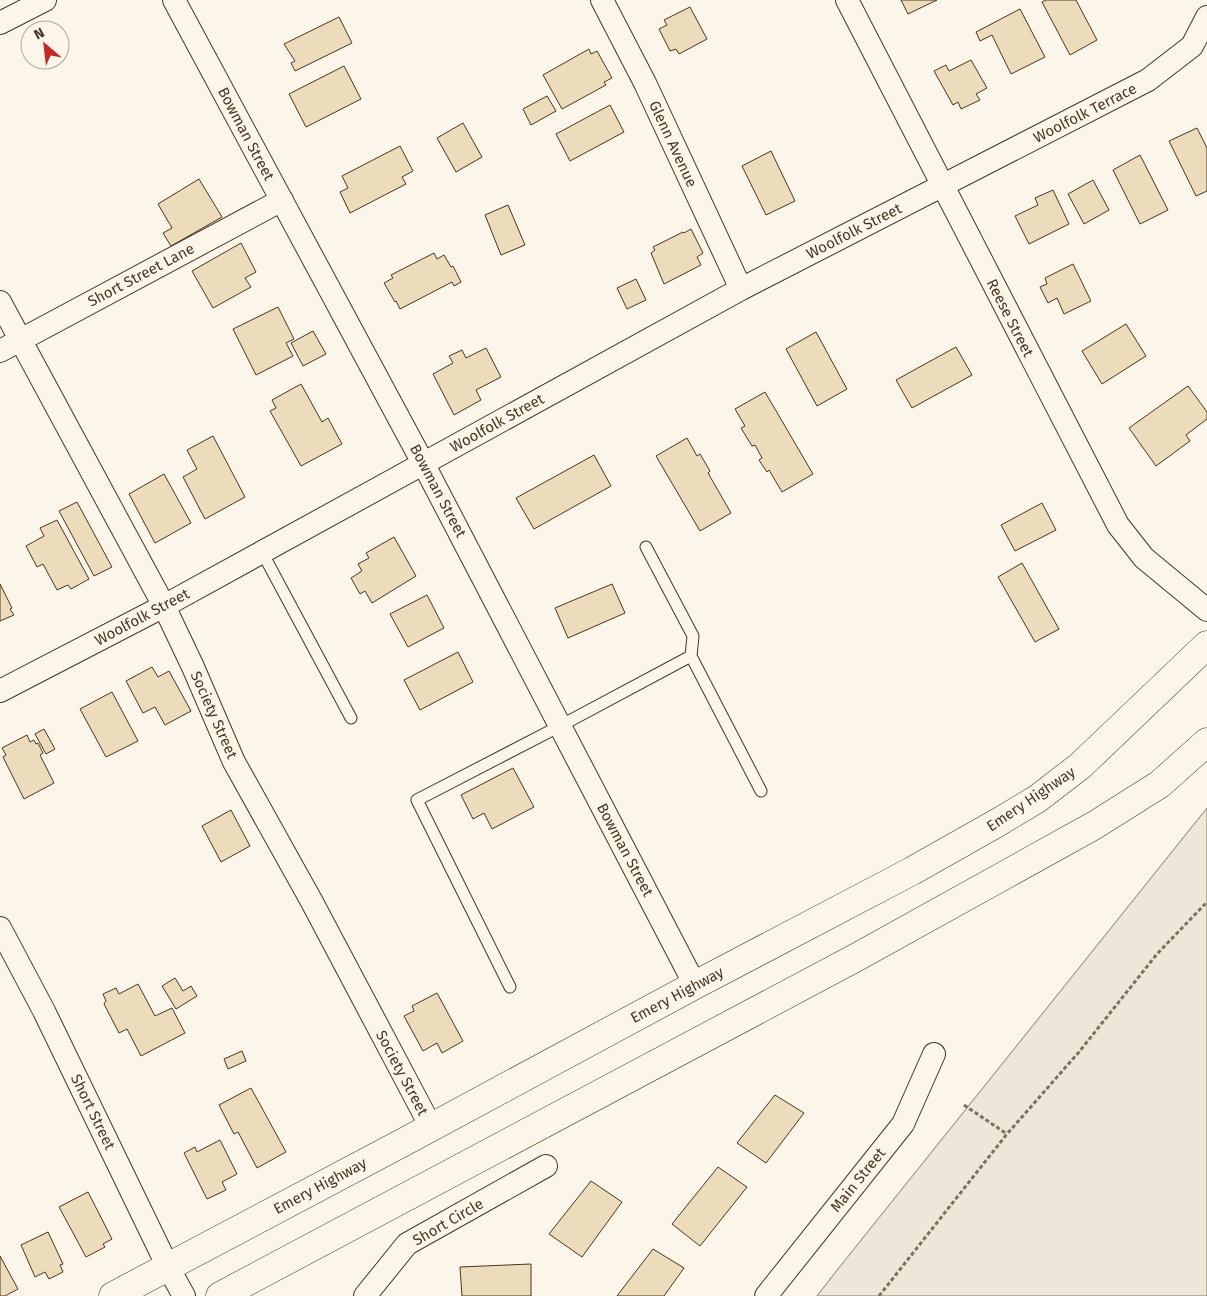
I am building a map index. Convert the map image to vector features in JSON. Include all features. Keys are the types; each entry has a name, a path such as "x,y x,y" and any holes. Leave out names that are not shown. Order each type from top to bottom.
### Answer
{"highway":[{"name":"Emery Highway","path":"113,1296 912,871 1036,798 1080,766 1207,645"},
{"path":"220,1296 857,957 1095,825 1160,784 1207,742"}],"street":[{"path":"0,23 44,0"},
{"name":"Bowman Street","path":"174,0 423,463 695,985"},
{"name":"Glenn Avenue","path":"602,0 645,83 741,289"},
{"name":"Reese Street","path":"847,0 1118,525 1144,558 1207,610"},
{"name":"Woolfolk Terrace","path":"942,186 1148,80 1192,46 1207,17"},
{"name":"Woolfolk Street","path":"0,691 164,606 741,289 942,186"},
{"name":"Short Street Lane","path":"0,351 282,200"},
{"name":"Society Street","path":"0,302 164,606 234,762 312,902 430,1127"},
{"name":"Short Street","path":"0,928 44,1010 168,1267 184,1296"},
{"name":"Main Street","path":"766,1296 903,1124 934,1054"},
{"name":"Short Circle","path":"365,1296 408,1244 546,1166"}],"lane":[{"path":"646,548 693,636 691,656 761,790"},
{"path":"262,552 351,718"},
{"path":"510,987 417,800 691,656"}],"path":[{"path":"879,1296 1007,1134 1079,1052 1157,954 1207,902"},
{"path":"964,1105 1007,1134"}],"shaded area":[{"path":"1207,808 1207,1296 817,1296 838,1269"}],"building":[{"path":"901,0 937,0 908,14"},
{"path":"1046,0 1076,0 1097,40 1070,55 1042,2"},
{"path":"690,7 707,39 679,54 676,49 670,51 659,29 667,25 664,20"},
{"path":"1020,9 1045,57 1011,74 992,35 980,41 976,32"},
{"path":"339,17 352,43 295,71 291,63 295,61 284,44"},
{"path":"589,49 591,54 597,51 612,78 604,82 606,85 562,109 543,75"},
{"path":"971,60 987,88 976,94 980,100 961,109 958,102 953,105 934,71 946,65 949,71"},
{"path":"344,66 361,99 306,127 289,94"},
{"path":"547,96 556,111 531,125 523,109"},
{"path":"610,105 624,132 570,161 556,134"},
{"path":"463,123 482,157 456,172 437,138"},
{"path":"1197,128 1207,148 1207,191 1196,196 1169,141"},
{"path":"400,146 413,171 402,177 406,184 350,213 340,192 348,188 342,176"},
{"path":"771,151 795,201 766,215 742,166"},
{"path":"1140,155 1168,210 1140,224 1113,170"},
{"path":"199,179 222,217 171,246 163,233 172,228 158,204"},
{"path":"1093,180 1109,210 1084,224 1068,194"},
{"path":"1053,190 1069,224 1029,244 1015,216 1038,205 1035,198"},
{"path":"508,205 525,245 501,255 485,215"},
{"path":"691,229 703,253 697,257 701,265 664,284 651,253 655,250 653,247"},
{"path":"241,243 256,272 245,278 251,287 213,308 192,271"},
{"path":"434,253 437,259 444,255 451,267 453,266 461,282 454,286 452,282 400,309 384,283 393,278 391,275"},
{"path":"1073,264 1091,301 1064,314 1057,298 1048,303 1040,287 1047,284 1045,278"},
{"path":"636,279 646,300 627,309 617,288"},
{"path":"278,307 294,339 286,343 293,356 256,375 233,329"},
{"path":"1126,324 1146,356 1102,384 1082,351"},
{"path":"313,331 326,354 303,366 291,343"},
{"path":"816,332 847,389 817,406 786,349"},
{"path":"956,347 972,375 912,408 896,380"},
{"path":"486,348 501,377 476,390 481,400 454,415 433,374 453,363 449,356 462,350 466,358"},
{"path":"301,384 322,422 328,418 342,444 301,466 270,411 276,408 272,400"},
{"path":"1188,386 1207,412 1207,419 1186,435 1190,441 1156,466 1129,428"},
{"path":"765,392 813,474 782,492 769,470 767,472 759,460 762,458 755,445 752,446 741,428 745,426 735,409"},
{"path":"213,436 245,497 205,519 183,477 197,469 187,450"},
{"path":"687,438 697,456 700,454 710,471 708,473 731,513 700,531 656,456"},
{"path":"594,455 611,486 534,529 516,498"},
{"path":"164,474 191,523 155,543 129,494"},
{"path":"77,502 112,567 94,576 59,511"},
{"path":"1042,503 1056,530 1015,551 1001,525"},
{"path":"57,520 89,579 71,589 68,585 57,590 43,564 37,567 26,546 44,536 40,528"},
{"path":"394,537 416,576 372,603 365,591 360,594 351,578 362,571 358,564 369,558 366,553"},
{"path":"1022,563 1059,629 1035,642 998,577"},
{"path":"0,584 14,615 0,621"},
{"path":"612,584 625,613 568,638 555,608"},
{"path":"427,595 444,628 408,647 390,614"},
{"path":"458,652 473,682 420,710 404,680"},
{"path":"152,667 158,677 169,671 191,711 165,725 155,707 143,713 126,681"},
{"path":"112,692 138,741 106,757 80,709"},
{"path":"44,729 55,749 46,754 35,734"},
{"path":"27,735 30,742 34,740 36,744 38,743 43,753 40,755 54,783 24,799 3,757 6,755 2,748"},
{"path":"513,768 534,807 492,829 484,813 473,819 461,795"},
{"path":"231,810 250,846 221,862 202,826"},
{"path":"175,978 183,991 191,986 197,996 176,1009 162,986"},
{"path":"138,984 155,1016 172,1008 185,1033 141,1056 127,1029 119,1033 104,1004 106,1001 103,994 116,988 119,994"},
{"path":"437,993 463,1041 442,1053 437,1043 423,1051 404,1016 414,1011 412,1006"},
{"path":"242,1051 246,1061 228,1069 224,1059"},
{"path":"251,1088 286,1152 257,1168 238,1132 234,1134 219,1105"},
{"path":"775,1095 804,1113 766,1163 737,1143"},
{"path":"220,1140 237,1174 222,1182 226,1190 207,1199 184,1153 195,1147 197,1152"},
{"path":"718,1167 747,1187 700,1246 672,1224"},
{"path":"591,1181 622,1202 582,1257 549,1234"},
{"path":"88,1192 112,1239 103,1244 105,1247 86,1257 59,1207"},
{"path":"48,1232 63,1264 60,1265 63,1272 49,1279 45,1272 35,1277 21,1245"},
{"path":"653,1249 684,1268 664,1296 617,1296"},
{"path":"0,1256 18,1289 5,1296 0,1296"},
{"path":"531,1264 531,1296 462,1296 460,1267"}]}
